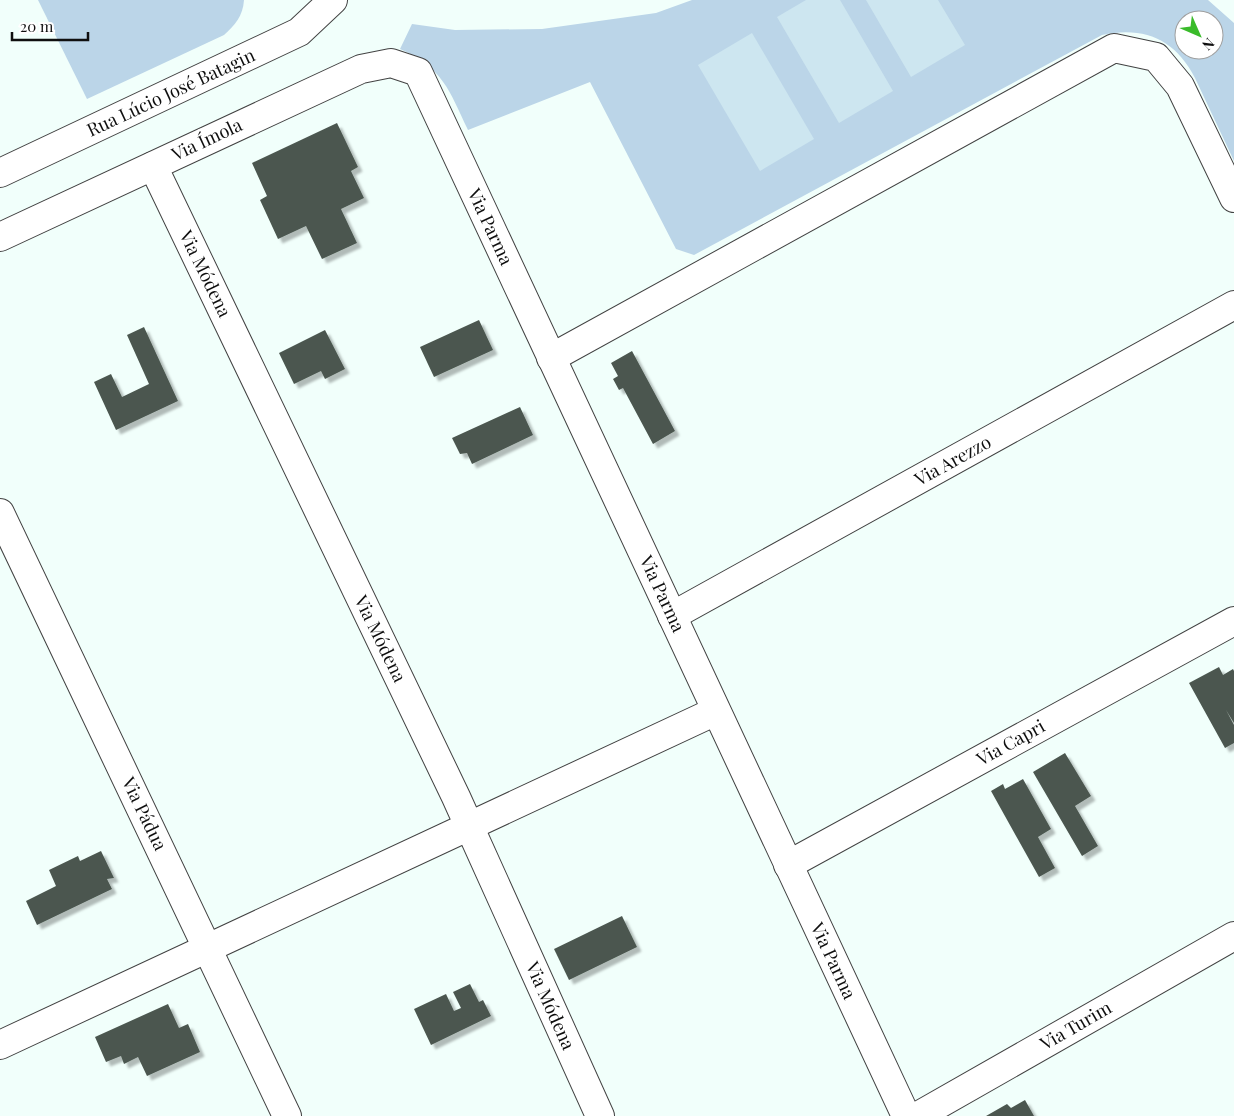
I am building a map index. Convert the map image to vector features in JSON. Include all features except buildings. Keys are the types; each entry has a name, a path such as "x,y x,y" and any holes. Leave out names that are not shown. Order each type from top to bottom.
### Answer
{"street":[{"name":"Rua Lúcio José Batagin","path":"0,173 300,32 333,0"},
{"path":"551,358 1114,48 1156,57 1180,86 1234,198"},
{"name":"Via Ímola","path":"0,237 361,69 391,63 418,72"},
{"name":"Via Parma","path":"418,72 906,1116"},
{"name":"Via Módena","path":"153,166 469,826 600,1116"},
{"name":"Via Arezzo","path":"672,616 1234,305"},
{"name":"Via Pádua","path":"0,513 287,1116"},
{"name":"Via Capri","path":"788,865 1234,621"},
{"path":"0,1046 716,711"},
{"name":"Via Turim","path":"918,1116 1234,936"}],"shaded area":[{"path":"38,0 244,0 238,20 224,35 87,99"},
{"path":"692,0 1208,0 1219,10 1174,10 1174,50 1157,38 1145,34 1131,32 1102,35 694,255 676,249 590,82 468,130 449,92 435,72 414,56 400,49 412,24 455,30 542,29 656,13"},
{"path":"806,0 840,0 893,91 839,123 777,17"},
{"path":"866,0 938,0 965,45 911,77"},
{"path":"1224,14 1234,23 1234,161 1195,78 1183,60 1224,60"},
{"path":"752,33 814,139 760,171 698,65"}]}
